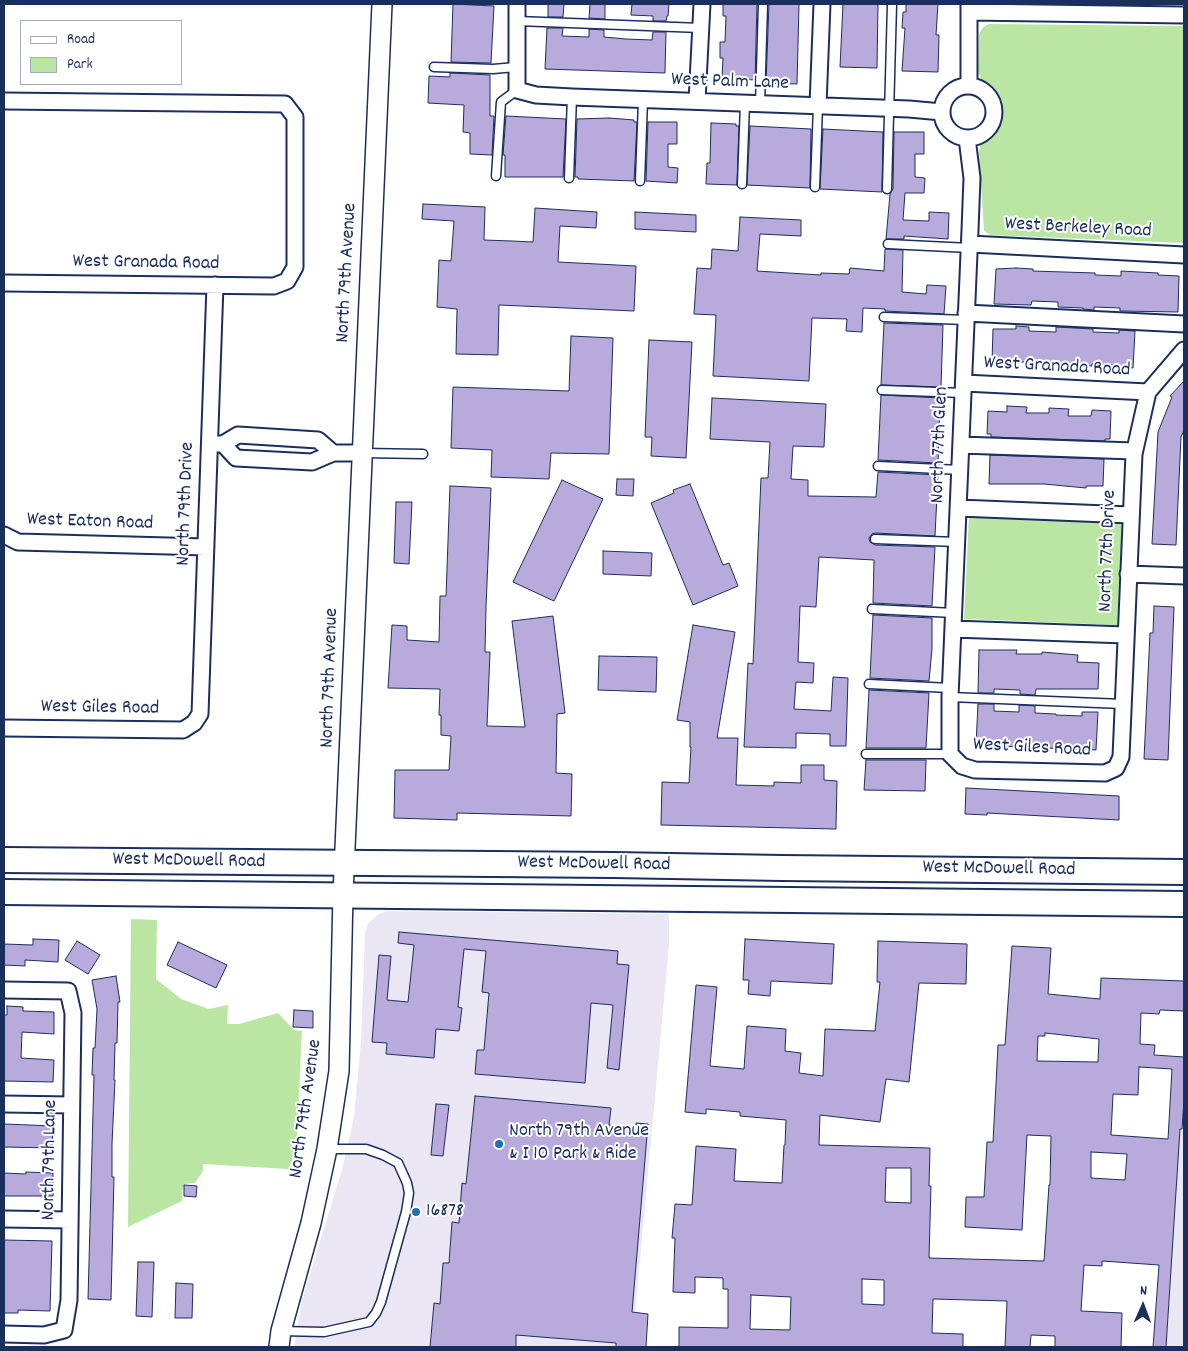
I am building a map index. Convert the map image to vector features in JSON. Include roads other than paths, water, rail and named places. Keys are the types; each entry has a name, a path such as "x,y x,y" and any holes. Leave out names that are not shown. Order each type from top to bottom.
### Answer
{"main road":[{"name":"West McDowell Road","path":"4,860 1184,872"},
{"path":"647,899 662,887 681,884 748,882 782,868"},
{"path":"862,901 863,869"},
{"name":"West McDowell Road","path":"4,892 1184,904"}],"street":[{"name":"North 79th Avenue","path":"280,1339 311,1223 327,1148 339,1071 343,894 382,4"},
{"path":"517,4 517,90"},
{"path":"697,102 702,4"},
{"path":"818,106 822,4"},
{"path":"969,86 969,8 1092,9 1184,14"},
{"path":"969,86 982,90 987,94 994,112 987,128 976,136 968,138 952,133 943,120 942,112 947,96 953,90 969,86"},
{"name":"West Palm Lane","path":"517,90 536,95 572,97 890,108 942,112"},
{"name":"West Granada Road","path":"4,101 285,104 295,116 295,266 287,281 274,286 4,283"},
{"name":"North 77th Glen","path":"950,754 950,692 972,178 968,138"},
{"name":"West Berkeley Road","path":"970,246 1184,255"},
{"name":"North 79th Drive","path":"194,723 200,714 206,546 216,444 215,285"},
{"path":"966,317 1184,324"},
{"name":"North 77th Drive","path":"1116,768 1121,757 1134,451 1148,392 1184,350"},
{"name":"West Granada Road","path":"964,388 1148,392"},
{"path":"216,444 238,435 318,440 333,453"},
{"path":"216,444 236,458 312,462 333,453 362,453"},
{"path":"961,445 1134,451"},
{"path":"959,508 1131,515"},
{"name":"West Eaton Road","path":"4,535 18,542 206,546"},
{"path":"1128,574 1184,576"},
{"path":"953,629 1126,635"},
{"name":"West Giles Road","path":"4,728 183,730 194,723"},
{"name":"West Giles Road","path":"950,754 962,766 975,770 1105,773 1116,768"},
{"name":"North 79th Lane","path":"4,990 68,991 72,1013 69,1300 64,1330 44,1335 4,1334"},
{"path":"4,1104 71,1106"},
{"path":"4,1219 70,1220"}],"lane":[{"path":"742,184 763,4"},
{"path":"887,189 892,4"},
{"path":"517,21 701,28"},
{"path":"434,68 493,69 516,67"},
{"path":"496,176 501,102 517,90"},
{"path":"569,178 572,97"},
{"path":"640,181 643,100"},
{"path":"815,187 818,106"},
{"path":"888,244 970,246"},
{"path":"884,317 966,317"},
{"path":"882,390 964,388"},
{"path":"362,453 424,454"},
{"path":"878,466 960,470"},
{"path":"875,539 957,542"},
{"path":"872,609 954,613"},
{"path":"869,684 950,692 1123,704"},
{"path":"866,754 950,754"},
{"path":"280,1339 369,1322 381,1302 406,1212 409,1193 407,1182 398,1163 383,1154 366,1149 327,1148"}],"place":[{"name":"North 79th Avenue & I 10 Park & Ride","path":"499,1144"},
{"name":"16878","path":"416,1212"}]}
